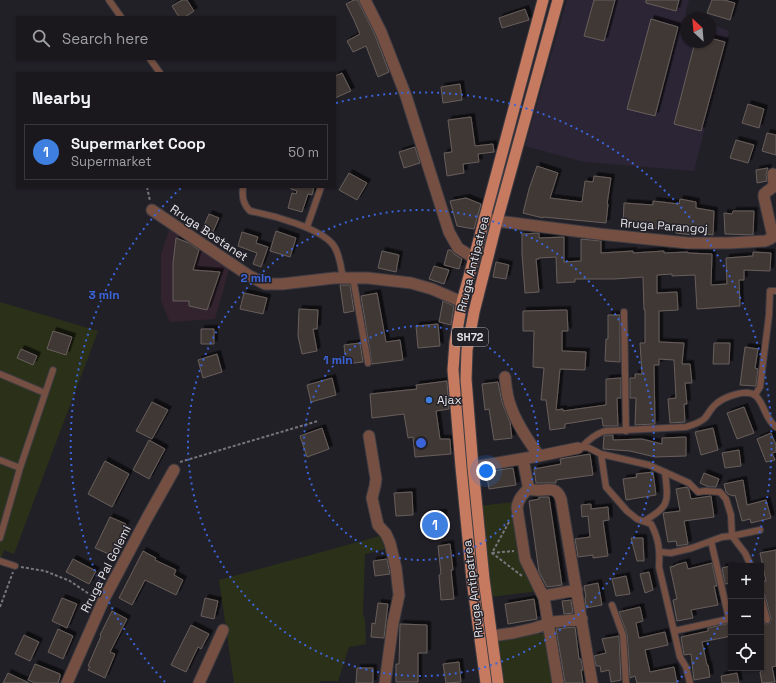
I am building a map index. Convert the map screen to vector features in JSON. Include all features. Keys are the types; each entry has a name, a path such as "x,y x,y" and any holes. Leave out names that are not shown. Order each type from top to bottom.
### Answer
{"main road":[{"name":"Rruga Antipatrea","path":"486,683 471,568 461,467 453,370 455,342 462,302 543,0"},
{"name":"Rruga Antipatrea","path":"498,683 484,579 486,554 473,467 466,379 467,350 474,312 497,221 558,0"}],"street":[{"path":"364,0 381,32 406,96 449,232 458,248 474,258"},
{"name":"Rruga Parangoj","path":"484,218 599,234 688,243 765,241 773,237 764,194 774,187 774,174"},
{"name":"Rruga Bostanet","path":"152,210 248,275 265,284 368,278 410,283 432,289 462,302"},
{"path":"505,377 508,400 513,413 519,426 539,456"},
{"path":"369,436 376,479 372,498 378,525 386,534 390,543 396,568 399,595 393,623 385,683"},
{"path":"473,467 579,448"},
{"path":"523,458 529,488"},
{"name":"Rruga Pal Golemi","path":"66,683 103,603 147,518 174,470"},
{"path":"529,488 520,498 517,508 523,550 525,559 543,596 558,683"},
{"path":"529,488 531,490 551,489 560,494 592,683"},
{"path":"543,596 577,590"},
{"path":"492,636 535,628 548,623 582,619"},
{"path":"199,683 223,630"}],"lane":[{"path":"109,0 120,16"},
{"path":"151,60 159,72"},
{"path":"243,188 244,202 250,211 307,227 333,244 337,250 348,278 368,362"},
{"path":"307,227 321,188"},
{"path":"755,395 760,388 769,315 770,291 776,291"},
{"path":"624,312 626,430"},
{"path":"0,538 20,468 53,370"},
{"path":"0,374 45,393"},
{"path":"579,448 597,434 605,432 686,427 696,424 705,418 717,403 733,395 745,392 755,395 766,415 776,427"},
{"path":"579,448 589,448 601,454 649,465 689,483 698,492 720,492 726,499 731,516 732,536 750,563"},
{"path":"601,454 606,487 627,511 637,519 651,524 655,532 660,552 659,567 680,657 686,667 690,683"},
{"path":"0,460 20,468"},
{"path":"644,521 656,514 666,503 667,494 665,472"},
{"path":"660,552 671,554 722,537 760,530"},
{"path":"674,631 728,620 711,541"},
{"path":"0,561 15,566"},
{"path":"762,599 767,620"},
{"path":"612,605 623,635 626,683"}],"path":[{"path":"147,188 152,210"},
{"path":"174,470 178,462 318,421"},
{"path":"486,554 517,508"},
{"path":"486,554 523,550"},
{"path":"486,554 523,577"},
{"path":"0,607 15,566 45,571 70,581 103,603"}],"shaded area":[{"path":"567,0 689,0 686,12 680,12 680,48 716,48 716,26 729,31 694,171 584,162 525,146"},
{"path":"170,227 230,266 215,319 170,322 161,301 161,255"}],"green space":[{"path":"0,302 98,331 14,554 4,550 0,562"},
{"path":"515,502 539,591 490,597 479,506"},
{"path":"380,536 385,549 365,554 363,614 365,621 366,644 349,647 338,681 320,681 320,683 234,683 219,580"},
{"path":"547,633 556,683 504,683 498,639"}],"building":[{"path":"182,0 187,0 194,11 186,16 178,16 172,6"},
{"path":"354,0 358,0 375,35 389,72 378,77 366,46 353,52 347,41 360,34 346,4"},
{"path":"594,0 615,0 604,41 584,36"},
{"path":"646,0 679,0 676,11 646,3"},
{"path":"712,0 724,0 735,3 730,20 716,16 716,12 707,12"},
{"path":"525,9 529,20 502,28 499,18"},
{"path":"651,19 678,27 655,116 627,109"},
{"path":"716,40 725,42 701,131 674,124 693,48 716,48"},
{"path":"342,73 351,91 336,98 336,76"},
{"path":"460,84 462,100 443,103 441,87"},
{"path":"748,104 764,109 759,128 742,123"},
{"path":"471,117 475,146 493,144 494,152 478,154 479,162 463,164 464,173 447,176 444,153 452,152 448,120"},
{"path":"767,133 776,135 776,155 762,151"},
{"path":"736,140 754,145 748,163 730,158"},
{"path":"415,147 420,163 404,168 399,152"},
{"path":"537,166 558,173 550,198 582,202 585,181 593,182 594,176 611,178 606,223 543,218 523,213"},
{"path":"768,168 766,174 767,181 757,183 756,170"},
{"path":"349,173 367,183 357,200 339,190"},
{"path":"314,188 312,195 308,194 302,212 288,208 292,193 296,194 297,191 291,189"},
{"path":"466,198 481,204 474,229 457,226 450,201"},
{"path":"680,199 696,202 696,208 714,211 713,235 692,232 692,235 676,233 676,230 623,225 624,203 653,205 653,201 679,204"},
{"path":"733,211 754,211 753,235 725,234 724,213 732,214"},
{"path":"209,214 219,218 212,234 202,230"},
{"path":"276,231 296,238 290,257 270,251"},
{"path":"242,232 258,237 256,243 268,247 261,267 253,264 257,253 238,246"},
{"path":"539,233 539,238 564,237 564,262 581,261 581,239 601,241 601,253 664,251 664,253 688,252 712,254 711,285 727,284 726,258 753,256 753,252 771,253 770,271 744,270 744,280 739,280 740,306 697,309 695,275 657,275 657,293 677,292 678,310 659,311 659,342 684,343 682,364 690,364 692,383 685,383 687,404 684,404 685,422 670,423 668,399 676,398 674,360 659,359 659,365 654,365 655,424 635,425 636,398 630,398 630,378 635,378 635,374 642,374 640,343 645,343 643,277 575,279 575,282 557,283 556,257 539,258 536,259 539,292 525,293 522,234"},
{"path":"176,238 189,243 199,250 193,270 220,272 207,310 189,306 189,301 173,301 173,263"},
{"path":"448,250 451,250 462,259 459,269 444,265"},
{"path":"382,251 399,255 396,272 378,268"},
{"path":"496,262 509,265 506,279 493,277"},
{"path":"434,266 449,270 444,284 429,279"},
{"path":"340,285 350,285 354,311 344,313"},
{"path":"244,293 267,298 263,314 240,309"},
{"path":"377,293 386,342 400,340 403,360 372,364 361,296"},
{"path":"443,301 454,306 451,325 439,322"},
{"path":"299,309 318,310 317,329 313,329 317,351 302,354 298,336"},
{"path":"567,310 568,331 562,331 562,351 586,352 585,370 560,369 556,410 563,409 563,411 606,405 606,379 621,378 621,398 617,398 618,426 603,426 602,418 565,424 565,428 550,430 546,400 541,400 544,368 533,367 534,331 523,331 523,311"},
{"path":"608,315 620,315 620,362 605,361 606,339 608,339"},
{"path":"438,324 440,346 418,348 416,326"},
{"path":"201,329 214,329 214,344 201,344"},
{"path":"53,331 72,337 66,355 47,349"},
{"path":"360,343 363,362 346,364 344,345"},
{"path":"714,343 730,343 729,364 713,364"},
{"path":"745,347 758,349 755,368 758,369 756,386 740,385"},
{"path":"21,349 37,356 33,365 17,358"},
{"path":"217,354 222,372 203,378 198,360"},
{"path":"332,378 336,395 311,402 307,385"},
{"path":"447,381 449,409 436,411 440,439 450,439 451,454 415,457 413,437 408,438 404,414 372,418 370,394 417,389 416,385"},
{"path":"498,382 502,402 510,422 512,438 494,440 489,409 485,410 482,384"},
{"path":"152,402 168,410 152,439 136,431"},
{"path":"744,407 754,433 737,439 727,413"},
{"path":"322,428 329,449 307,457 300,436"},
{"path":"713,428 718,450 701,455 695,432"},
{"path":"771,433 776,445 776,452 772,453 775,460 766,462 757,439"},
{"path":"613,435 613,440 642,439 662,444 662,438 686,437 686,456 655,457 630,451 603,449 604,436"},
{"path":"149,440 165,449 149,479 133,470"},
{"path":"739,450 741,466 725,468 722,453"},
{"path":"590,454 593,475 556,480 556,483 536,483 534,469 561,464 560,459"},
{"path":"105,461 129,474 112,507 88,494"},
{"path":"513,468 516,485 489,489 486,472"},
{"path":"653,472 656,495 626,500 623,479 637,477 636,474"},
{"path":"704,473 719,479 716,487 709,487 700,483"},
{"path":"743,480 747,505 766,500 771,518 751,523 750,519 742,521 735,495 733,496 726,492 724,484"},
{"path":"687,487 691,499 711,496 714,517 684,521 688,544 677,546 676,541 668,542 663,513 680,511 676,489"},
{"path":"412,492 413,515 396,516 394,493"},
{"path":"539,497 549,497 562,585 547,587 539,572 529,501 539,499"},
{"path":"591,504 591,509 608,507 609,520 603,521 608,556 593,558 593,555 578,557 575,539 590,537 588,516 582,517 581,505"},
{"path":"443,513 444,536 426,537 425,514"},
{"path":"110,517 126,524 111,555 95,548"},
{"path":"631,538 643,538 644,561 637,561"},
{"path":"450,544 454,599 441,600 439,575 441,574 438,546"},
{"path":"776,550 776,666 772,667 775,682 762,683 760,672 764,671 764,623 770,623 771,619 764,594 764,581 766,581 764,563 762,563 760,553"},
{"path":"143,551 156,558 155,560 176,570 174,575 183,580 176,595 145,580 132,605 119,598"},
{"path":"73,559 96,571 89,584 66,572"},
{"path":"387,559 390,574 375,576 373,561"},
{"path":"686,562 688,569 712,563 717,586 714,586 718,605 691,610 693,618 677,621 673,600 677,599 670,567"},
{"path":"728,567 728,584 725,584 722,568"},
{"path":"649,572 653,590 645,593 640,574"},
{"path":"626,576 630,594 616,596 612,579"},
{"path":"598,583 602,605 586,608 584,586"},
{"path":"62,598 77,604 67,628 52,621"},
{"path":"205,598 218,601 214,619 201,616"},
{"path":"534,599 537,619 508,624 505,604"},
{"path":"571,600 573,613 564,614 562,601"},
{"path":"378,603 388,604 384,638 371,637 372,623 375,624"},
{"path":"640,607 643,621 636,623 639,638 665,632 668,645 645,650 650,672 674,667 677,683 637,683 635,676 630,678 627,634 619,612"},
{"path":"112,611 127,619 110,652 115,654 105,678 88,670 90,667 88,666 101,636 100,635"},
{"path":"728,623 728,637 702,642 710,677 694,680 691,654 684,655 681,637 708,631 708,628"},
{"path":"400,624 427,625 427,653 418,653 418,682 396,682 396,664 399,664"},
{"path":"191,625 209,634 201,649 198,647 186,672 171,665"},
{"path":"575,627 579,659 581,659 583,670 581,670 583,683 565,683 556,629"},
{"path":"58,629 73,636 63,659 48,652"},
{"path":"24,635 39,642 30,661 15,654"},
{"path":"619,636 621,680 611,682 609,670 601,672 600,666 596,666 594,656 606,653 602,639"},
{"path":"459,662 461,682 446,683 443,664"},
{"path":"35,664 60,674 58,683 35,683 28,680"},
{"path":"357,668 373,668 373,683 356,683"},
{"path":"8,673 29,683 3,683"},
{"path":"737,673 739,683 722,683 721,676"}],"place":[{"name":"Ajax","path":"429,400"},
{"name":"Supermarket Coop","path":"435,525"}]}
